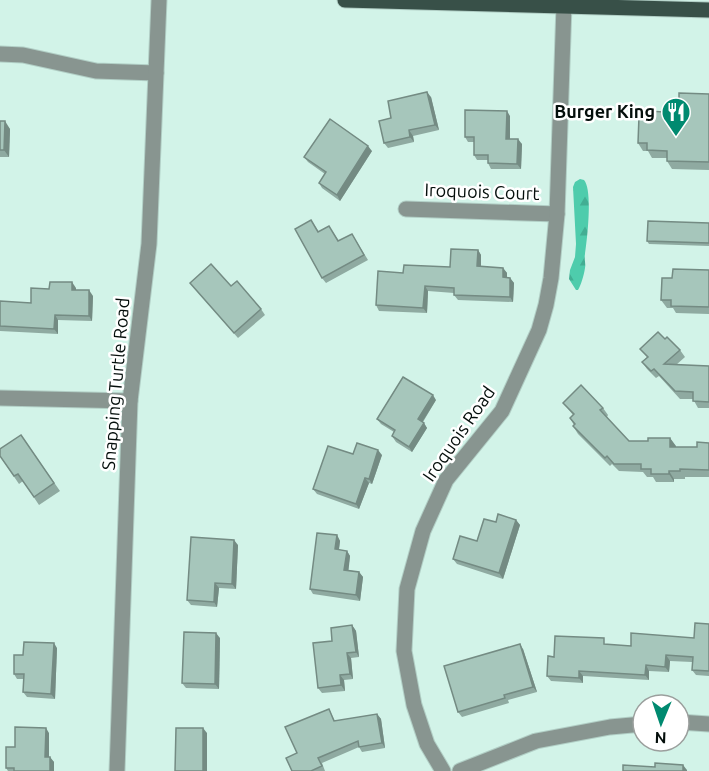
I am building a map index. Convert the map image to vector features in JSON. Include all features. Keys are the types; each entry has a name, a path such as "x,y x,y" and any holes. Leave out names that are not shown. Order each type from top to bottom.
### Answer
{"main road":[{"path":"345,0 709,10"}],"street":[{"name":"Snapping Turtle Road","path":"117,771 130,401 149,244 159,0"},
{"name":"Iroquois Road","path":"443,771 427,744 414,705 404,651 407,589 423,531 446,480 502,411 539,330 552,278 557,213 564,5"},
{"path":"0,54 23,55 96,72 156,73"},
{"name":"Iroquois Court","path":"406,209 557,213"},
{"path":"0,398 130,401"},
{"path":"691,722 709,723"},
{"path":"460,771 536,741 631,725"}],"green space":[{"path":"580,179 584,180 587,185 589,216 585,271 578,290 576,290 569,279 576,244 573,187"}],"building":[{"path":"427,92 435,125 409,130 410,137 384,143 379,121 391,118 388,101"},
{"name":"Burger King","path":"679,93 709,94 709,162 667,161 667,151 647,150 647,143 638,143 639,116 649,117 649,111 679,113"},
{"path":"465,110 507,111 506,139 518,139 517,164 488,163 488,155 474,155 474,137 465,137"},
{"path":"330,119 368,146 337,195 319,183 326,172 304,157"},
{"path":"0,121 5,121 4,150 0,150"},
{"path":"311,220 318,232 329,226 338,241 352,234 364,255 322,278 295,229"},
{"path":"648,221 709,223 709,243 647,241"},
{"path":"451,249 478,250 477,266 503,268 503,277 510,278 510,297 454,295 454,288 425,286 423,308 376,305 378,271 403,273 404,265 450,267"},
{"path":"211,264 231,286 237,281 261,309 234,333 190,283"},
{"path":"673,269 709,270 709,307 671,306 671,300 661,300 662,278 672,278"},
{"path":"50,282 72,282 72,290 89,290 89,316 55,315 54,329 0,326 0,301 31,303 31,288 49,289"},
{"path":"658,332 665,339 667,337 680,350 664,364 709,366 709,402 693,401 693,392 675,391 654,369 651,371 642,362 648,357 640,349"},
{"path":"403,377 433,395 418,419 424,423 409,447 392,436 395,430 377,419"},
{"path":"581,385 603,408 600,410 629,441 670,438 670,447 697,447 697,442 709,443 709,470 680,469 680,471 669,471 669,474 651,474 651,469 641,469 641,464 614,464 573,426 575,424 570,418 574,414 563,403"},
{"path":"21,435 54,483 34,497 18,474 14,476 0,456 0,449"},
{"path":"357,443 378,450 369,479 365,478 356,504 313,489 328,446 353,454"},
{"path":"498,514 516,520 499,573 453,559 460,536 477,541 484,519 496,522"},
{"path":"317,533 337,535 335,549 347,551 344,570 359,572 356,595 310,589"},
{"path":"191,537 234,540 232,584 215,583 214,602 187,600"},
{"path":"695,623 709,624 709,671 692,670 693,657 666,655 665,667 646,665 645,675 579,671 579,678 547,676 548,656 554,657 555,636 604,638 604,644 631,646 631,633 694,638"},
{"path":"352,625 356,652 347,653 350,674 340,675 341,685 318,688 313,643 332,641 331,628"},
{"path":"184,632 216,633 215,684 182,683"},
{"path":"24,642 54,643 51,694 23,692 24,674 14,674 14,655 23,655"},
{"path":"520,644 533,687 458,712 444,666"},
{"path":"329,709 334,721 377,714 382,743 359,747 358,741 318,758 322,766 311,771 292,771 286,758 297,753 285,727"},
{"path":"15,727 46,728 45,757 50,757 50,771 14,771 14,768 6,768 6,747 15,747"},
{"path":"176,728 203,728 203,771 175,771"},
{"path":"655,763 683,765 683,771 623,771 623,765 655,767"}],"place":[{"name":"Burger King","path":"676,138"}]}
